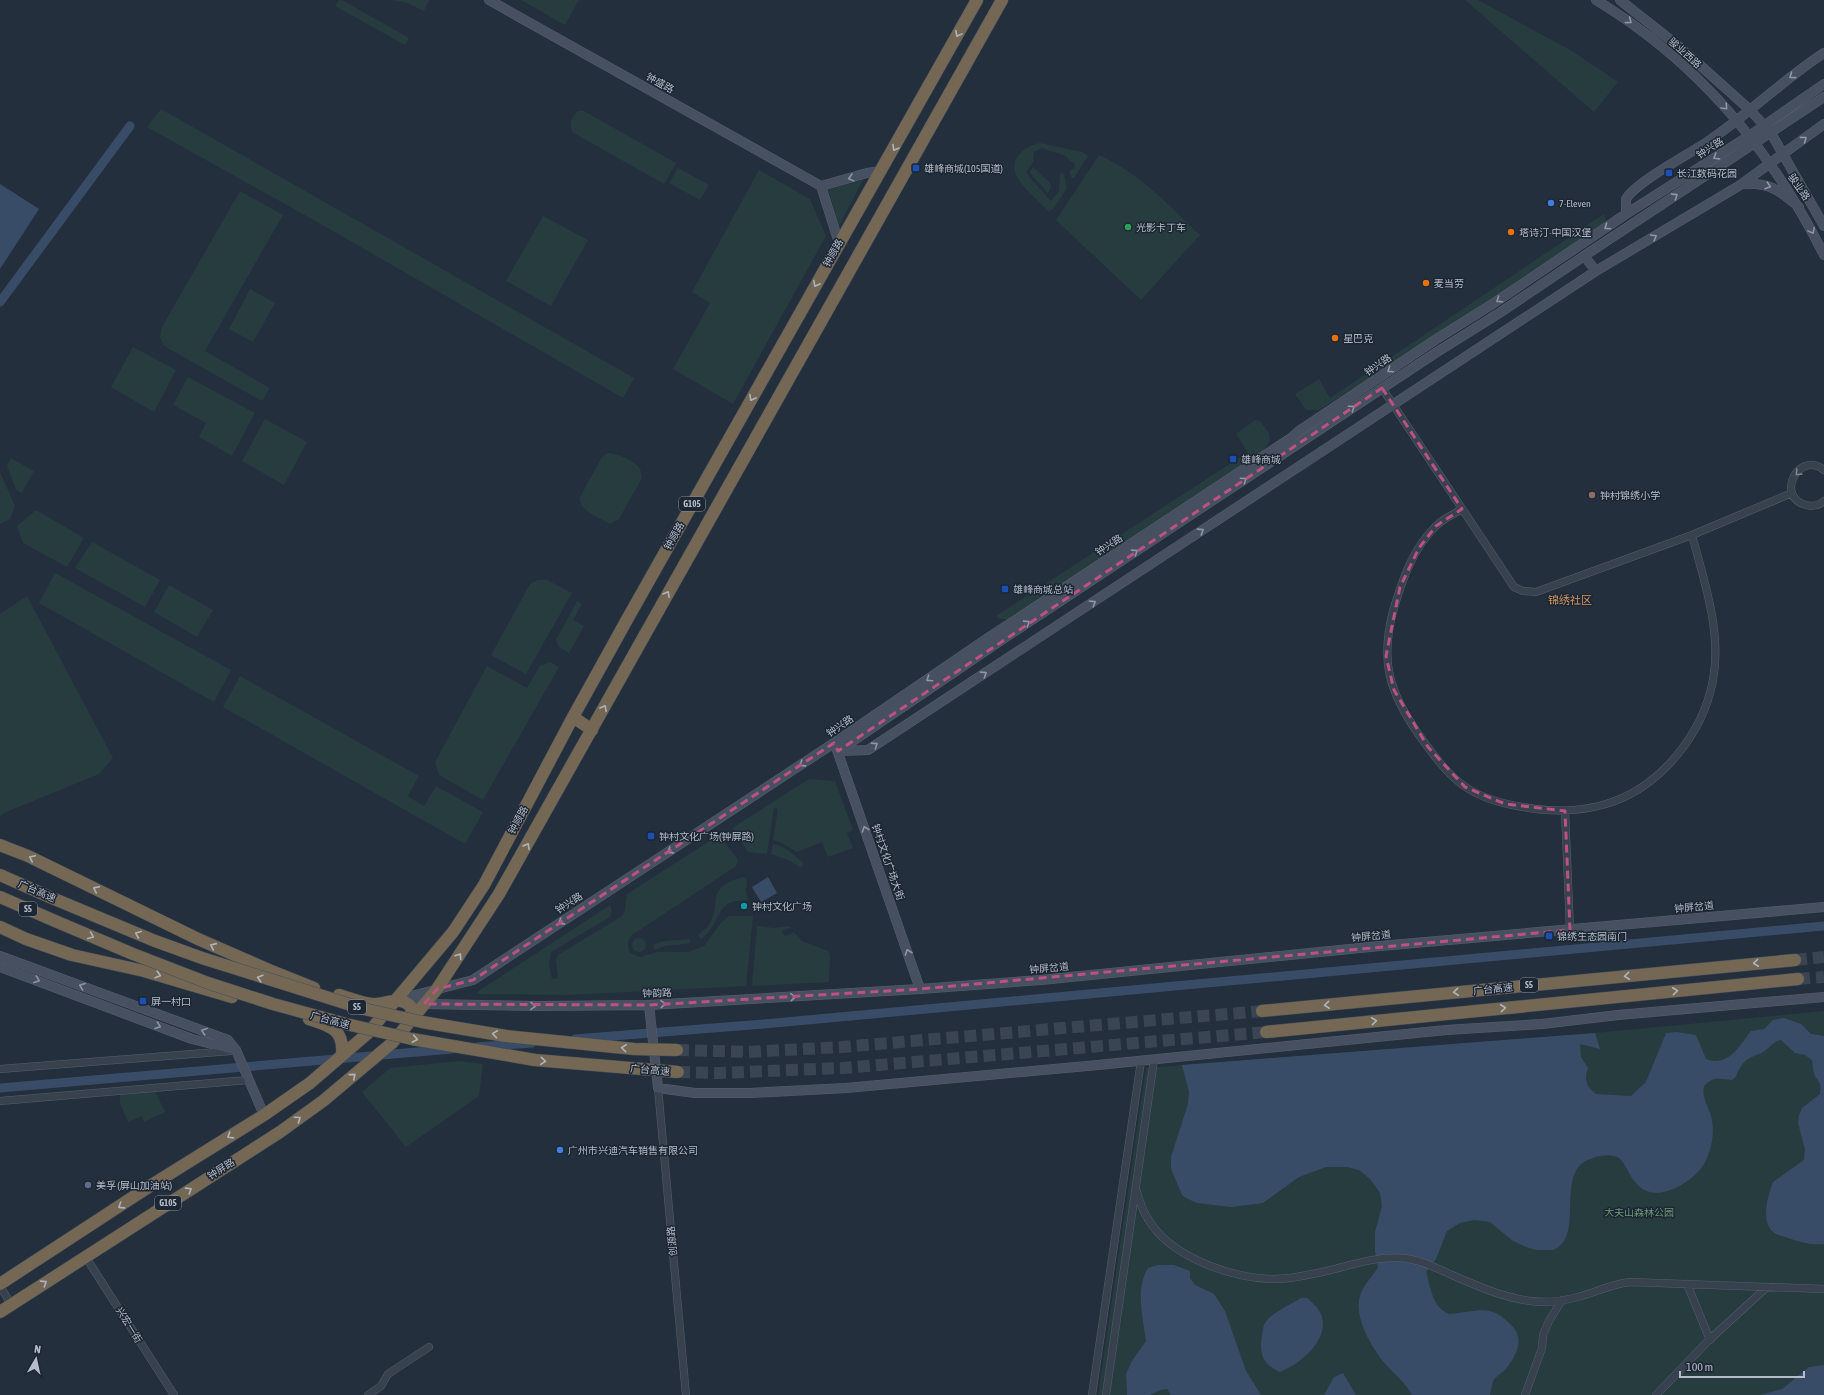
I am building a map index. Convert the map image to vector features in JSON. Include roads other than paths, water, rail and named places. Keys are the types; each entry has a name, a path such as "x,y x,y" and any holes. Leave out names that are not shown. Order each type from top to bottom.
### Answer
{"highway":[{"name":"钟顺路","path":"395,1000 453,932 484,885 573,717 839,242 881,171 977,0"},
{"name":"钟顺路","path":"424,1004 437,989 499,894 1002,0"},
{"path":"573,717 592,730"},
{"path":"0,845 63,873 198,939 296,981 331,993 371,1004 395,1000 408,1004 412,1011 412,1018"},
{"name":"广台高速","path":"0,875 155,941 251,975 364,1009 422,1022 506,1036 634,1049 677,1050"},
{"name":"广台高速","path":"0,897 173,970 273,1004 346,1024 412,1039 535,1060 678,1072"},
{"path":"0,927 26,939 72,955 144,970 323,1024 337,1032 343,1045 342,1054"},
{"name":"广台高速","path":"1262,1011 1795,960"},
{"name":"广台高速","path":"1266,1032 1798,979"},
{"name":"G105","path":"0,1285 150,1186 264,1116 310,1083 368,1033 395,1000"},
{"name":"钟屏路","path":"0,1312 280,1132 323,1101 392,1043 424,1004"}],"main road":[{"name":"钟盛路","path":"489,0 821,186"},
{"name":"骏业西路","path":"1596,0 1622,16 1668,52 1706,86 1737,120 1749,136"},
{"name":"骏业西路","path":"1620,0 1682,49 1750,110 1771,133"},
{"path":"1626,214 1626,199 1630,193 1710,140 1750,110 1788,78 1824,53"},
{"name":"钟兴路","path":"836,747 982,642 1291,438 1298,431 1434,340 1494,304 1626,214 1764,126 1824,84"},
{"name":"钟兴路","path":"395,1000 473,980 1000,640 1382,388 1501,312 1824,97"},
{"path":"836,747 868,750 1596,272 1742,184 1824,124"},
{"name":"骏业路","path":"1771,133 1824,226"},
{"name":"骏业路","path":"1749,136 1799,207 1824,255"},
{"path":"839,242 821,186 867,173 881,171"},
{"path":"1742,184 1761,184 1773,187 1799,207"},
{"path":"1584,256 1596,272"},
{"name":"钟村文化广场大街","path":"836,747 920,989"},
{"name":"钟屏岔道","path":"920,989 1041,980 1380,946 1824,907"},
{"path":"0,956 228,1040 236,1050 264,1116"},
{"path":"0,967 192,1038 236,1050"},
{"name":"钟韵路","path":"395,1000 424,1004 538,1006 649,1005 920,989"},
{"path":"649,1005 658,1088 703,1093 750,1093 846,1088 1154,1060 1446,1030 1542,1024 1618,1015 1824,997"}],"street":[{"path":"1382,388 1514,587 1523,591 1536,592 1692,535 1792,493"},
{"path":"1824,470 1816,466 1810,466 1798,470 1791,481 1792,493 1796,499 1808,506 1815,506 1824,501"},
{"path":"1462,508 1436,526 1419,548 1406,569 1387,639 1386,656 1388,675 1402,708 1428,748 1465,787 1482,796 1505,804 1534,809 1565,811 1607,804 1625,796 1645,784 1672,761 1683,749 1700,720 1714,680 1715,644 1710,608 1692,535"},
{"path":"1565,811 1570,930"},
{"path":"0,1069 236,1050"},
{"path":"1106,1395 1154,1060"},
{"path":"1092,1395 1141,1061"},
{"path":"0,1101 247,1076"},
{"name":"创源路","path":"658,1088 686,1395"},
{"path":"1136,1189 1148,1220 1159,1233 1190,1256 1224,1271 1261,1278 1283,1278 1313,1274 1372,1260 1401,1258 1426,1264 1484,1289 1531,1301 1562,1300 1577,1297 1616,1283 1630,1282 1824,1289"},
{"name":"兴宏一街","path":"85,1256 174,1395"},
{"path":"1688,1284 1710,1340"},
{"path":"0,1285 11,1304"},
{"path":"1656,1395 1710,1340 1768,1287"},
{"path":"1525,1395 1542,1348 1543,1335 1549,1321 1562,1300"},
{"path":"368,1395 381,1386 388,1374 429,1347"}],"water":[{"path":"0,184 39,209 0,269"},
{"path":"768,877 777,893 761,902 752,887"},
{"path":"1784,1018 1801,1024 1811,1034 1824,1036 1824,1244 1803,1243 1776,1234 1768,1224 1766,1217 1767,1202 1773,1182 1804,1160 1805,1149 1798,1123 1799,1116 1802,1108 1820,1094 1820,1084 1814,1073 1812,1060 1805,1055 1795,1053 1781,1040 1742,1064 1734,1079 1713,1079 1704,1086 1703,1091 1713,1126 1711,1147 1703,1166 1685,1183 1668,1191 1659,1193 1651,1192 1643,1189 1636,1183 1624,1163 1619,1158 1611,1155 1596,1157 1587,1160 1577,1168 1571,1187 1570,1221 1568,1231 1563,1242 1554,1250 1536,1250 1526,1247 1513,1241 1490,1222 1474,1220 1460,1223 1447,1231 1436,1259 1426,1272 1433,1296 1439,1307 1449,1314 1484,1310 1491,1311 1505,1319 1517,1332 1518,1343 1515,1355 1505,1370 1495,1378 1490,1395 1412,1395 1382,1360 1368,1338 1361,1321 1359,1304 1363,1288 1378,1267 1375,1251 1375,1232 1382,1206 1380,1193 1370,1179 1359,1170 1347,1167 1326,1167 1299,1177 1263,1203 1231,1207 1197,1203 1186,1198 1182,1195 1171,1169 1171,1157 1188,1104 1189,1092 1182,1065 1595,1033 1600,1049 1580,1044 1581,1057 1588,1068 1586,1079 1588,1086 1596,1094 1631,1096 1646,1082 1666,1033 1676,1032 1696,1035 1706,1059 1714,1061 1727,1058 1733,1054 1751,1031 1764,1029 1773,1020"},
{"path":"1158,1265 1174,1265 1190,1271 1190,1278 1195,1285 1214,1294 1225,1311 1246,1371 1261,1395 1171,1395 1167,1389 1160,1390 1150,1395 1127,1395 1126,1374 1132,1361 1146,1341 1141,1303 1144,1276 1148,1268"},
{"path":"1301,1298 1307,1298 1320,1312 1323,1323 1322,1332 1318,1341 1304,1357 1280,1372 1269,1366 1263,1358 1261,1342 1264,1326 1272,1315"},
{"path":"1824,1365 1824,1395 1760,1395 1782,1389 1809,1367"},
{"path":"1343,1373 1356,1395 1324,1395 1334,1377"}],"waterway":[{"path":"0,302 130,126"},
{"path":"575,1039 764,1024 1824,926"},
{"path":"477,1047 532,1043"},
{"path":"0,1088 452,1049"}],"tunnel":[{"path":"1795,960 1824,957"},
{"path":"1798,979 1824,977"},
{"path":"677,1050 748,1052 842,1047 1262,1011"},
{"path":"678,1072 718,1073 843,1068 1266,1032"}],"place":[{"name":"雄峰商城(105国道)","path":"916,168"},
{"name":"长江数码花园","path":"1669,173"},
{"name":"7-Eleven","path":"1551,203"},
{"name":"光影卡丁车","path":"1128,227"},
{"name":"塔诗汀-中国汉堡","path":"1511,232"},
{"name":"麦当劳","path":"1426,283"},
{"name":"星巴克","path":"1335,338"},
{"name":"雄峰商城","path":"1233,459"},
{"name":"钟村锦绣小学","path":"1592,495"},
{"name":"雄峰商城总站","path":"1005,589"},
{"name":"钟村文化广场(钟屏路)","path":"651,836"},
{"name":"钟村文化广场","path":"744,906"},
{"name":"锦绣生态园南门","path":"1549,936"},
{"name":"屏一村口","path":"143,1001"},
{"name":"广州市兴迪汽车销售有限公司","path":"560,1150"},
{"name":"美孚 (屏山加油站)","path":"88,1185"}],"district":[{"name":"锦绣社区","path":"1570,600"}],"park label":[{"name":"大夫山森林公园","path":"1639,1212"}]}
